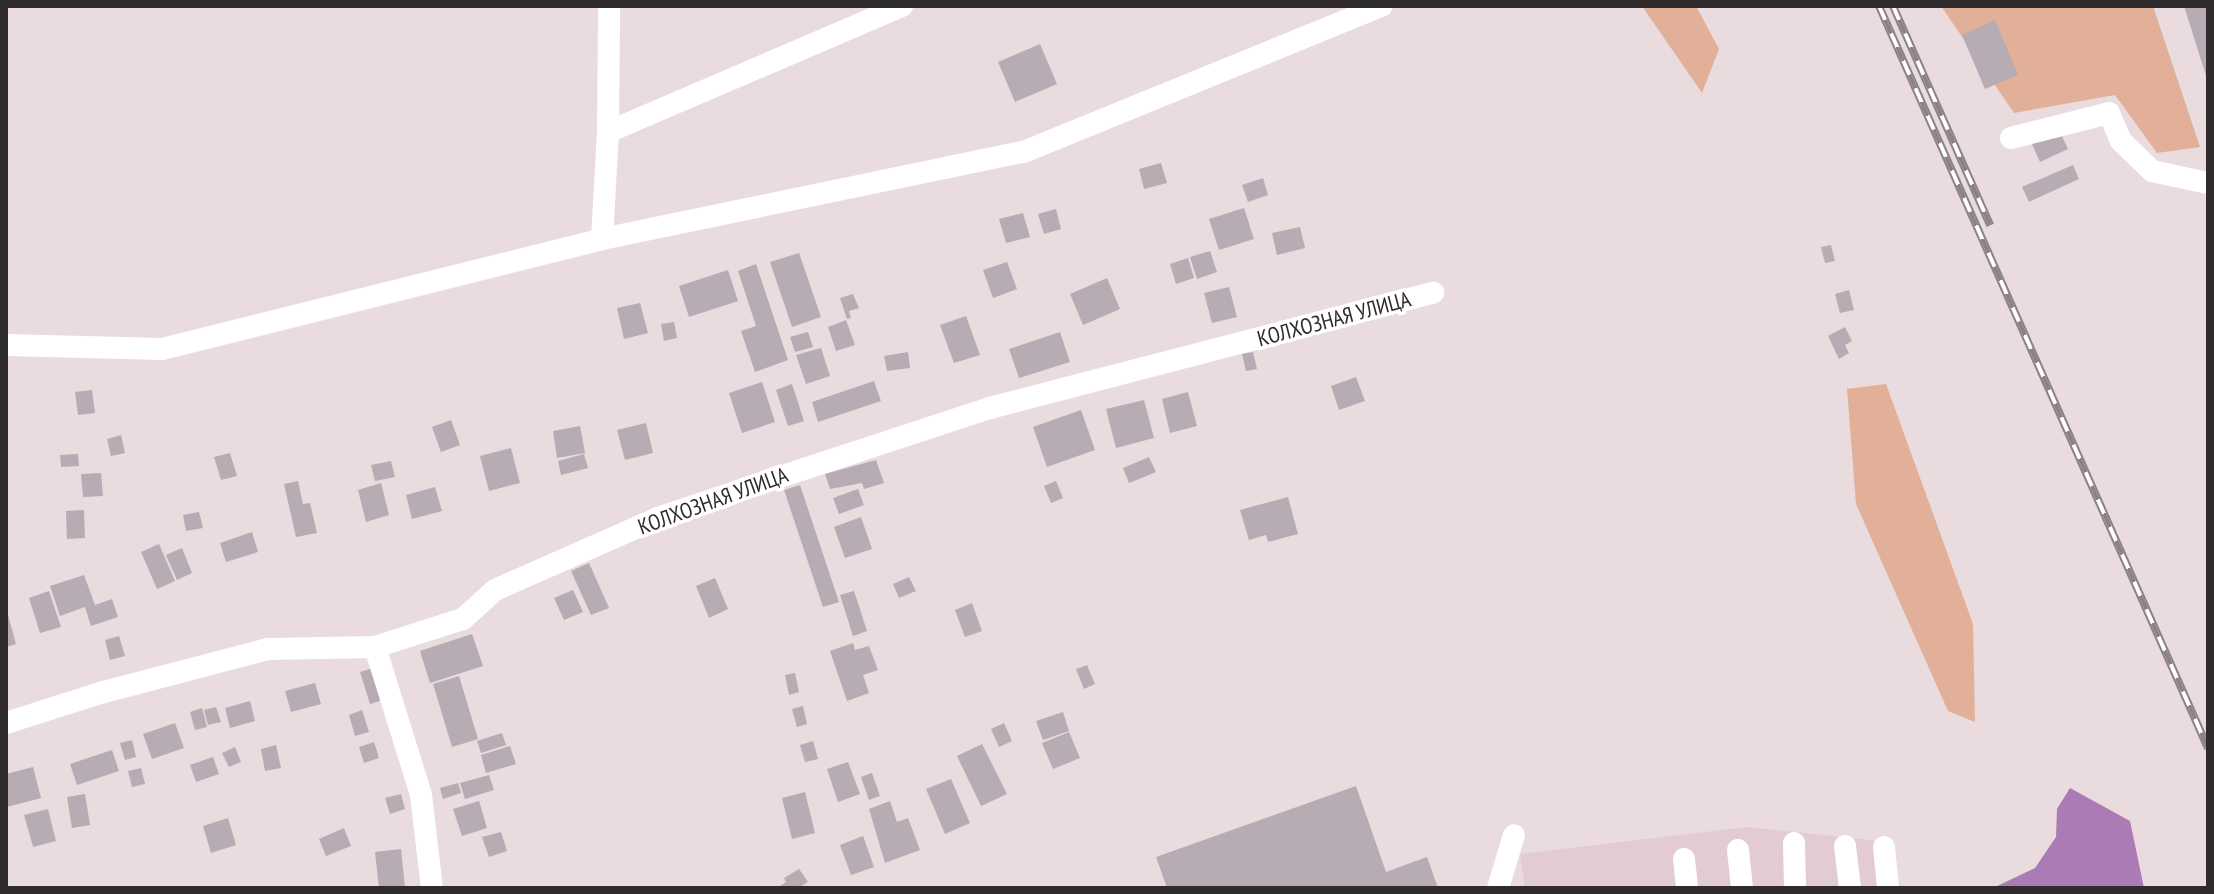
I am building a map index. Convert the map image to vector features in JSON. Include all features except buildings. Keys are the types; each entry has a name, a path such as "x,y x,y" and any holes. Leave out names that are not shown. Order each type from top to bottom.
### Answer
{"street":[{"path":"602,239 608,132 609,6"},
{"path":"608,132 902,6"},
{"path":"6,345 162,349 602,239 1026,151 1382,6"},
{"path":"2011,138 2109,113 2121,141 2152,171 2208,183"},
{"name":"КОЛХОЗНАЯ УЛИЦА","path":"6,723 100,693 268,649 375,647 463,619 495,590 658,518 801,470 990,408 1433,293"},
{"path":"375,647 421,795 432,888"},
{"path":"1498,888 1514,835"},
{"path":"1794,843 1795,888"},
{"path":"1845,846 1850,888"},
{"path":"1884,847 1888,888"},
{"path":"1738,850 1742,888"},
{"path":"1684,859 1687,888"}],"shaded area":[{"path":"1642,6 1696,6 1719,49 1702,93"},
{"path":"1941,6 2153,6 2200,147 2157,153 2115,95 2014,113"},
{"path":"1886,384 1973,624 1975,722 1948,711 1856,504 1847,389"},
{"path":"2070,788 2130,821 2144,888 1993,888 2035,868 2056,837 2057,809"},
{"path":"1747,827 1888,842 1893,888 1525,888 1520,854"}],"railway":[{"path":"1879,6 2208,748"},
{"path":"1893,6 1990,225"}]}
